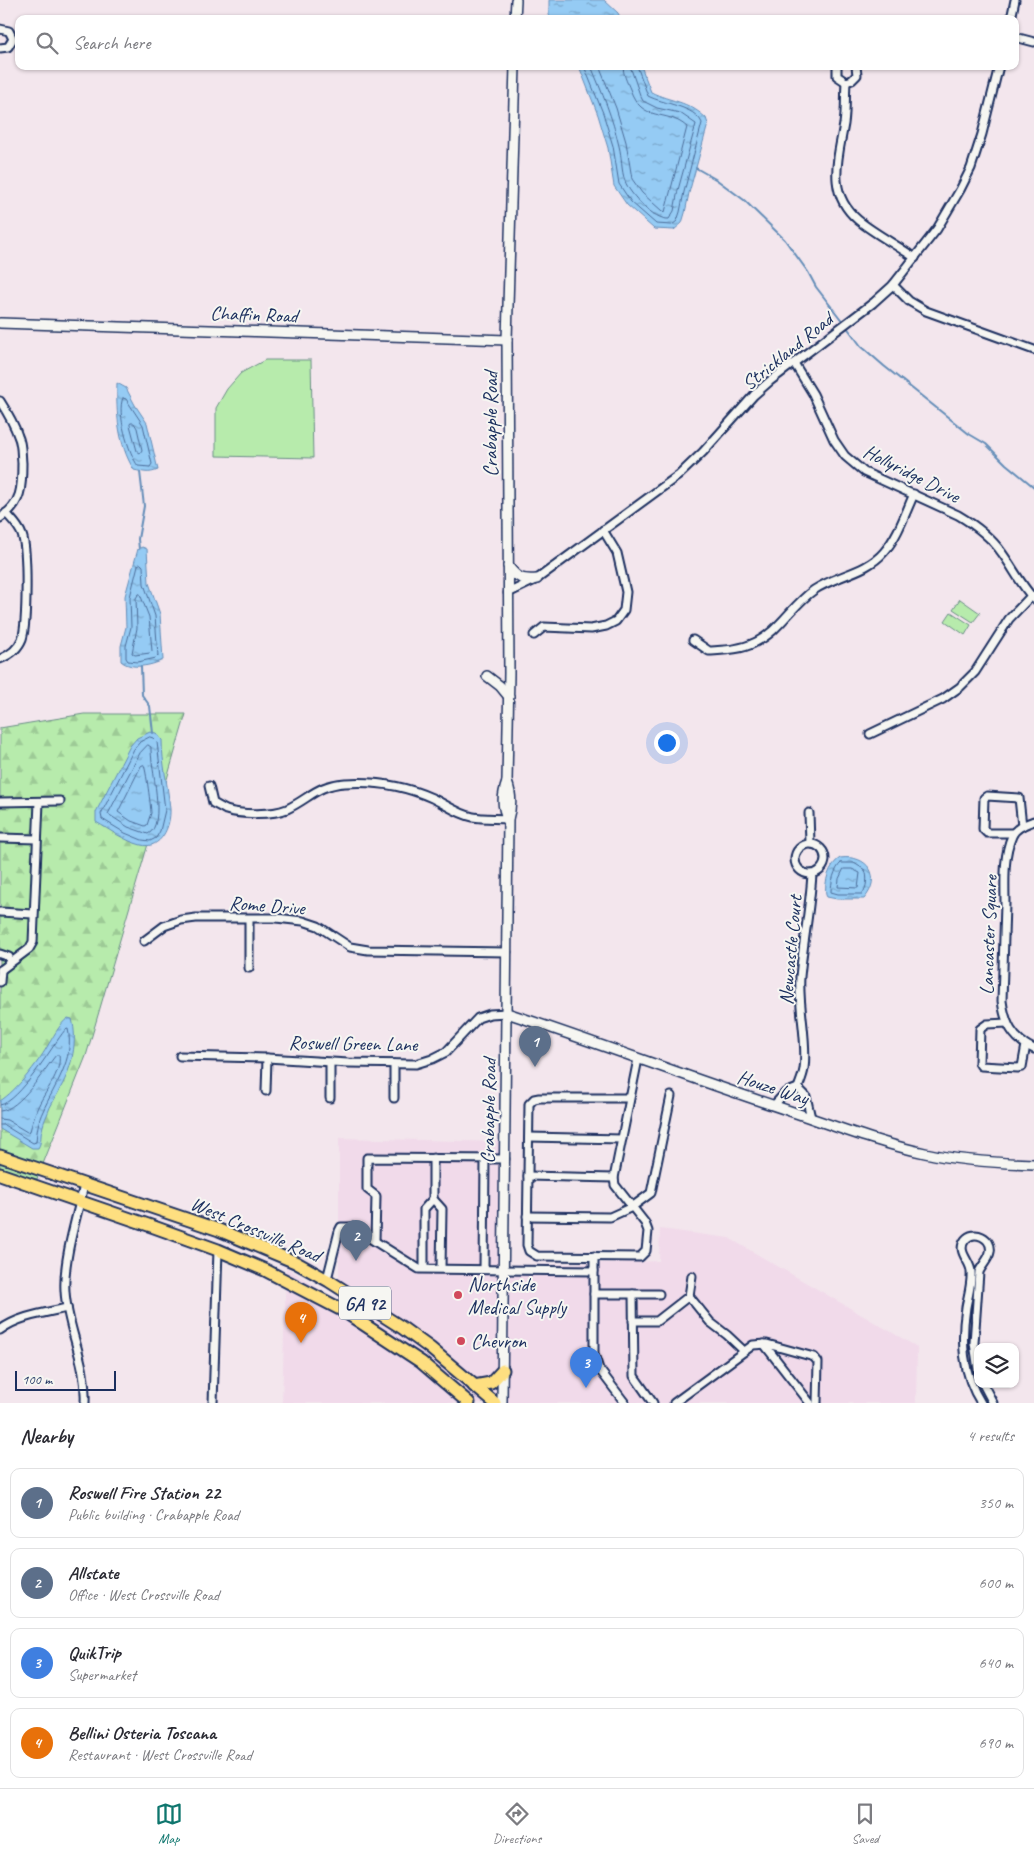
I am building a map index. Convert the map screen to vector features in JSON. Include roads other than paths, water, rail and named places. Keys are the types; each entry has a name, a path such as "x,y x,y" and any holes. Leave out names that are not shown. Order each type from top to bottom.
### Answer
{"main road":[{"name":"West Crossville Road","path":"0,1156 219,1230 295,1262 327,1279 408,1332 495,1403"},
{"name":"West Crossville Road","path":"0,1174 218,1250 266,1270 342,1310 421,1362 469,1403"},
{"path":"474,1386 491,1383 502,1370"}],"street":[{"path":"515,15 516,0"},
{"path":"1011,15 1015,0"},
{"path":"0,29 9,31 13,39 8,47 0,48"},
{"path":"1019,38 1034,42"},
{"name":"Crabapple Road","path":"502,1403 508,819 502,810 503,792 507,782 509,697 507,340 515,70"},
{"path":"837,70 837,76 846,82"},
{"path":"846,82 852,80 857,75 856,70"},
{"name":"Strickland Road","path":"508,594 537,579 679,475 704,452 754,395 873,303 893,285 948,212 970,168 982,134 998,70"},
{"path":"846,82 844,121 836,169 836,182 840,195 848,209 858,220 915,258"},
{"path":"893,285 909,300 926,310 1034,350"},
{"name":"Chaffin Road","path":"0,323 507,340"},
{"path":"489,339 501,348 507,358"},
{"name":"Hollyridge Drive","path":"794,363 813,394 834,440 845,456 864,472 958,514 982,531 1002,552 1032,597"},
{"path":"0,401 12,421 21,444 22,478 19,497 11,510 3,516 19,528 24,537 25,625 21,640 14,652 0,659"},
{"path":"693,640 709,652 734,649 756,642 771,632 798,603 813,591 829,582 858,571 872,563 883,553 892,542 914,494"},
{"path":"534,636 544,627 591,629 606,626 616,621 624,610 626,592 617,553 603,530"},
{"path":"508,566 523,580 537,579"},
{"path":"870,734 943,699 960,687 975,672 1009,619 1032,597"},
{"path":"487,676 500,686 509,697"},
{"path":"209,786 213,803 226,810 244,813 276,812 288,808 324,786 344,783 369,783 393,785 421,794 473,817 508,819"},
{"path":"1022,826 1019,798 987,796 984,798 983,828 988,833 1013,833 1022,826 1034,821"},
{"path":"0,802 60,801"},
{"path":"0,982 0,970 29,949 33,942 39,802"},
{"path":"809,813 810,843"},
{"name":"Lancaster Square","path":"1013,833 1008,847 1005,876 1002,1001 1004,1018 1007,1023 1020,1041 1034,1049"},
{"path":"0,838 37,839"},
{"name":"Newcastle Court","path":"810,843 820,847 825,860 821,869 812,874 807,874 798,869 794,860 800,846 810,843"},
{"name":"Newcastle Court","path":"798,1088 804,1072 805,1059 800,1008 800,979 810,907 812,874"},
{"path":"0,912 34,914"},
{"name":"Rome Drive","path":"144,941 164,926 181,920 196,918 249,919 303,921 318,926 350,947 368,950 507,952"},
{"path":"249,919 249,968"},
{"path":"0,954 9,957 8,964"},
{"name":"Houze Way","path":"507,1013 811,1118 924,1153 957,1159 1034,1164"},
{"name":"Roswell Green Lane","path":"180,1056 416,1064 446,1052 478,1018 490,1014 507,1013"},
{"path":"1007,1023 987,1024 980,1029 979,1063 981,1066 1022,1067 1026,1045"},
{"path":"266,1058 266,1091"},
{"path":"630,1098 534,1099 529,1104 527,1246 533,1254 537,1256 640,1257 648,1247 648,1230 645,1223 615,1184 614,1178 622,1139 638,1058"},
{"path":"330,1062 330,1098"},
{"path":"394,1064 394,1098"},
{"path":"774,1105 785,1093 798,1088 806,1096 811,1118"},
{"path":"527,1216 610,1218 632,1207 651,1192 671,1096"},
{"path":"529,1136 622,1139"},
{"path":"375,1241 376,1196 367,1189 367,1158 505,1159"},
{"path":"424,1267 424,1209 433,1199 433,1158"},
{"path":"484,1270 485,1159"},
{"path":"528,1176 614,1178"},
{"path":"84,1185 66,1269 64,1290 67,1308 82,1361 85,1403"},
{"path":"433,1199 442,1209 441,1268"},
{"path":"327,1279 341,1227 352,1227 419,1268 594,1271"},
{"path":"963,1343 974,1343 979,1272 982,1264 989,1256 991,1247 987,1239 978,1235 969,1237 963,1245 963,1254 971,1272 963,1343 967,1372 981,1403"},
{"path":"213,1403 218,1250"},
{"path":"594,1256 594,1354 599,1369 625,1403"},
{"path":"971,1272 979,1272"},
{"path":"633,1321 657,1321 689,1296 692,1276"},
{"path":"594,1294 659,1294"},
{"path":"633,1294 634,1376 653,1403"},
{"path":"689,1296 710,1322 744,1351"},
{"path":"0,1330 23,1318 67,1308"},
{"path":"764,1344 810,1403"},
{"path":"674,1403 753,1345 764,1344 814,1357 818,1362 817,1403"},
{"path":"984,1388 993,1403"}],"water":[{"path":"549,0 604,0 619,15 549,15"},
{"path":"581,70 643,70 651,92 686,104 706,118 708,124 685,213 682,223 674,230 654,229 627,205 614,186 608,148 598,115"},
{"path":"117,383 126,388 147,423 158,470 143,472 134,470 124,450 119,428"},
{"path":"142,547 147,549 149,583 160,614 163,660 153,664 136,666 125,664 121,661 121,646 126,627 125,596 138,549"},
{"path":"150,732 156,733 162,740 170,816 167,829 163,835 154,844 148,846 129,841 96,822 96,812 130,746 137,738"},
{"path":"840,858 858,860 865,863 870,869 872,883 870,891 864,899 827,897 826,885 828,874"},
{"path":"68,1018 72,1019 74,1027 74,1045 71,1062 45,1120 39,1146 38,1148 32,1148 0,1129 0,1101 13,1091 26,1076 43,1054 59,1027"}],"waterway":[{"path":"696,168 717,180 744,200 785,240 808,272 816,287 843,322"},
{"path":"846,326 861,346 884,366 969,434 986,444 1006,464 1034,487"},
{"path":"139,549 138,539 144,506 140,472"},
{"path":"141,666 142,695 150,706 153,733"}],"place":[{"name":"Roswell Fire Station 22","path":"535,1067"},
{"name":"Allstate","path":"356,1261"},
{"name":"Northside Medical Supply","path":"458,1295"},
{"name":"Chevron","path":"461,1341"},
{"name":"Bellini Osteria Toscana","path":"301,1343"},
{"name":"QuikTrip","path":"586,1388"}]}
